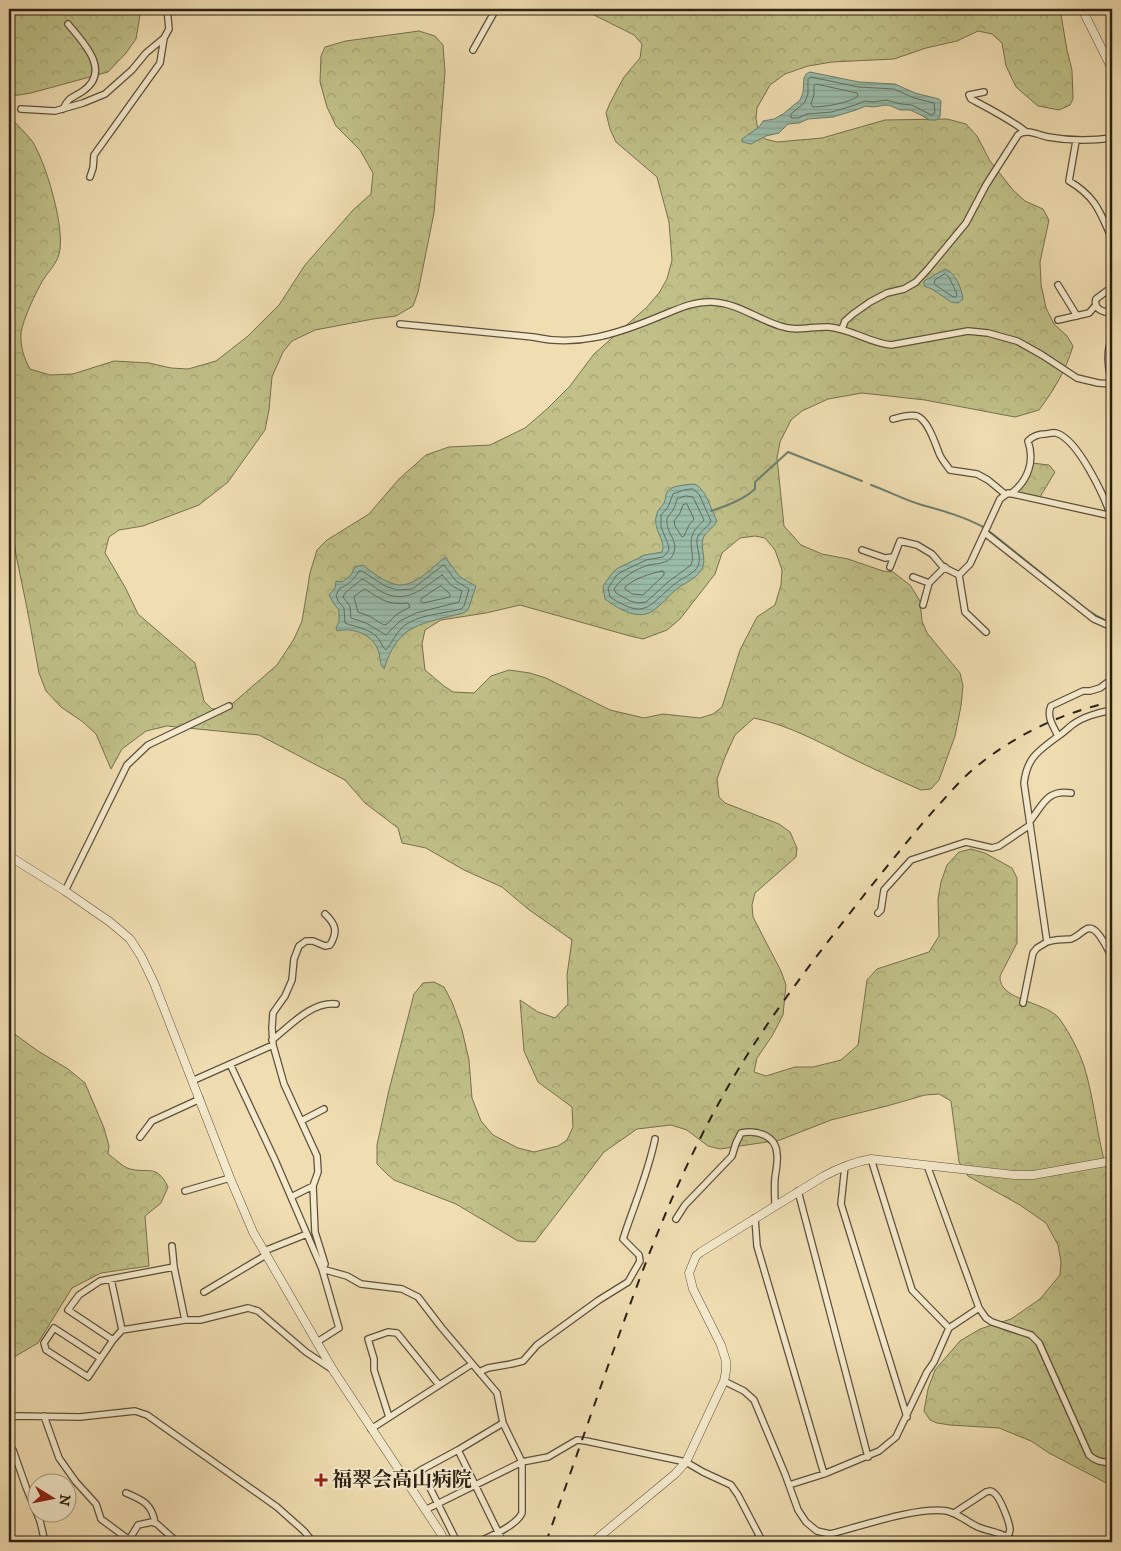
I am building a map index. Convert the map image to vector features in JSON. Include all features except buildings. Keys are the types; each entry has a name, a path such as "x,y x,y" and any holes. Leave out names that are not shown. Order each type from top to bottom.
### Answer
{"street":[{"path":"90,177 94,155 160,63 164,38 169,29 167,9"},
{"path":"473,50 496,9"},
{"path":"1082,9 1112,69"},
{"path":"63,109 66,101 82,92 91,84 95,71 94,61 85,44 68,24"},
{"path":"21,109 55,111 105,94 132,70 146,53 164,38"},
{"path":"984,92 970,95 970,99 994,110 1025,131 1076,141 1112,138"},
{"path":"842,329 845,321 870,302 887,293 904,289 916,282 966,223 986,185 1018,135 1025,131"},
{"path":"1076,141 1069,181 1079,187 1098,206 1112,239"},
{"path":"1058,285 1077,316"},
{"path":"1112,287 1096,299 1096,305 1101,311 1112,313 1112,319"},
{"path":"400,324 545,340 586,340 628,328 690,303 712,302 732,305 779,326 793,330 828,327 842,329 882,344 891,345 968,331 988,333 1016,341 1042,355 1077,378 1098,383 1112,383 1109,364 1109,348 1112,339"},
{"path":"1058,320 1089,313 1096,305"},
{"path":"893,419 917,416 923,420 934,440 939,455 950,470 977,474 988,480 1005,494"},
{"path":"1012,493 1027,476 1030,463 1028,441 1038,434 1056,433 1068,441 1082,458 1091,472 1112,516"},
{"path":"986,632 965,612 960,575 970,564 1000,499 1005,494 1012,493 1112,516"},
{"path":"985,533 1094,619 1112,627"},
{"path":"890,567 900,541 905,541 918,544 945,567 960,575"},
{"path":"862,550 884,558 893,557"},
{"path":"923,605 929,583 945,567"},
{"path":"913,577 929,583"},
{"path":"1058,736 1049,717 1051,706 1083,691 1100,688 1112,679"},
{"path":"65,891 127,765 148,745 229,706"},
{"path":"1047,942 1024,783 1025,774 1038,750 1074,724 1091,715 1112,710"},
{"path":"878,913 881,910 884,890 911,860 966,842 992,848 999,846 1030,823 1048,798 1054,793 1061,791 1071,793"},
{"path":"9,856 110,922 130,939 141,956 154,983 253,1232 333,1370 426,1510 445,1542"},
{"path":"322,1269 325,1264 315,1232 313,1186 318,1172 317,1156 284,1084 273,1042 272,1028 273,1014 286,996 292,980 294,959 299,946 306,941 313,941 325,946 330,945 333,939 335,930 332,921 325,914"},
{"path":"1023,1003 1033,954 1037,948 1047,942 1056,939 1071,939 1087,928 1091,928 1097,932 1112,954"},
{"path":"192,1081 273,1042 307,1012 321,1005 336,1004"},
{"path":"230,1064 276,1160 322,1269 339,1328 316,1342"},
{"path":"140,1137 152,1121 200,1099"},
{"path":"301,1121 324,1109"},
{"path":"676,1219 685,1205 732,1156 741,1133 752,1131 767,1136 775,1143 777,1154 775,1206"},
{"path":"479,1372 488,1368 523,1361 545,1340 599,1300 628,1282 640,1261 639,1255 623,1239 644,1184 655,1139"},
{"path":"871,1159 912,1290 949,1328"},
{"path":"593,1542 675,1474 686,1462 724,1381 726,1361 721,1345 693,1288 689,1273 696,1256 701,1252 824,1176 845,1166 871,1159 1014,1175 1034,1175 1112,1161"},
{"path":"927,1165 979,1308 986,1318 992,1322 1031,1335 1040,1343 1089,1455 1093,1459 1112,1463"},
{"path":"845,1166 841,1204 906,1417"},
{"path":"186,1191 230,1178"},
{"path":"291,1197 313,1186"},
{"path":"798,1191 868,1457"},
{"path":"755,1218 757,1246 824,1474"},
{"path":"204,1292 265,1253 307,1234"},
{"path":"172,1246 174,1267 185,1320"},
{"path":"113,1340 68,1310 79,1295 100,1281 174,1267"},
{"path":"322,1269 347,1276 361,1284 402,1289 418,1297 497,1393 503,1423 522,1462 522,1513 519,1519 478,1542"},
{"path":"111,1279 122,1330"},
{"path":"100,1358 54,1328 44,1343 46,1350 88,1377 122,1330 185,1320 200,1320 248,1308 258,1311 306,1352 333,1370"},
{"path":"789,1486 868,1457 879,1451 896,1437 949,1328 979,1308"},
{"path":"389,1417 374,1370 374,1358 368,1339 388,1332 397,1333 439,1385"},
{"path":"371,1429 472,1364"},
{"path":"724,1381 744,1391 754,1400 798,1510 806,1522 817,1531 830,1534 909,1514 946,1511 1008,1539 1010,1530 1006,1516 998,1497 990,1491 954,1513"},
{"path":"9,1417 80,1417 135,1411 147,1415 277,1507 304,1531 313,1542"},
{"path":"44,1416 59,1458 76,1482 96,1504 101,1519 130,1541 138,1525 152,1522 177,1542"},
{"path":"406,1480 503,1423"},
{"path":"426,1510 522,1462 548,1456 577,1440 602,1443 686,1462 731,1485 761,1539 765,1542"},
{"path":"9,1446 13,1450 40,1521 45,1542"},
{"path":"458,1450 502,1542"},
{"path":"421,1470 457,1542"},
{"path":"126,1492 147,1504 153,1513 155,1523"}],"green space":[{"path":"9,9 141,9 136,39 108,72 31,93 12,96 9,101"},
{"path":"587,9 1060,9 1072,70 1073,99 1070,105 1059,110 1038,106 1016,87 1006,66 1002,43 992,34 978,31 957,41 926,48 894,59 832,62 808,66 785,74 770,85 757,108 758,130 765,139 777,142 822,138 885,120 947,119 966,124 977,136 990,161 1013,190 1025,201 1043,209 1049,220 1040,262 1041,284 1046,308 1054,324 1067,336 1073,346 1059,380 1039,410 1015,417 925,400 862,393 828,399 802,411 791,420 780,442 777,458 784,526 801,545 822,554 848,559 883,571 893,572 910,585 920,601 922,621 927,633 960,673 963,686 961,706 955,736 939,780 931,789 921,790 802,734 754,718 735,735 717,779 719,797 725,803 779,824 790,832 797,848 796,857 755,893 752,905 753,917 781,971 786,985 783,1015 757,1058 754,1072 766,1076 795,1067 813,1067 841,1060 858,1045 867,980 877,969 929,952 939,936 938,899 941,882 947,865 959,852 971,849 985,853 1012,868 1017,878 1017,943 1000,976 1002,985 1007,991 1016,996 1055,1014 1071,1037 1082,1060 1087,1077 1104,1160 1112,1185 1112,1486 1049,1453 1031,1441 999,1428 937,1423 930,1420 924,1411 928,1389 935,1370 960,1341 980,1329 1011,1319 1040,1299 1060,1275 1061,1262 1058,1245 1046,1223 1020,1205 968,1176 959,1162 951,1101 939,1094 925,1095 831,1120 780,1140 720,1149 708,1146 687,1130 671,1125 637,1129 604,1152 535,1242 518,1241 456,1204 394,1180 377,1164 377,1145 414,994 423,983 434,982 444,987 452,1002 462,1030 469,1060 472,1098 481,1121 493,1135 518,1148 534,1152 558,1146 567,1140 573,1127 572,1107 538,1082 524,1051 520,1000 538,1012 555,1018 568,1004 567,975 572,940 528,909 502,887 464,870 426,848 402,843 398,828 365,803 345,780 259,735 167,726 146,731 122,749 111,769 96,734 83,722 61,707 46,691 39,673 9,510 9,116 32,141 43,164 49,180 60,229 58,257 37,291 22,327 22,347 30,369 50,375 73,374 114,361 149,363 171,368 188,369 216,361 248,336 279,305 305,265 353,210 371,194 373,173 360,150 336,126 327,107 320,82 321,56 325,47 346,41 419,31 435,36 443,45 445,72 434,213 418,292 413,306 396,316 315,330 292,341 283,352 272,377 265,430 228,482 199,505 143,526 119,530 109,537 105,553 138,614 195,663 204,701 212,709 225,708 277,665 294,639 302,621 310,573 317,550 327,540 369,514 399,479 426,455 449,447 490,445 525,428 570,386 594,354 647,307 659,293 667,279 672,260 669,222 657,177 616,142 606,113 624,77 640,58 642,44 634,35 592,14","holes":["755,536 765,538 775,550 782,570 781,585 775,605 757,617 740,650 722,707 713,714 700,718 663,714 644,718 610,710 546,678 530,673 509,670 491,676 474,693 453,692 425,670 422,644 425,630 441,620 486,613 520,605 643,639 667,630 680,619 715,574 722,553 740,538"]},
{"path":"1032,463 1049,465 1055,472 1040,497 1020,493 1019,491 1030,474"},
{"path":"9,1030 38,1051 68,1069 85,1083 104,1128 109,1146 108,1154 127,1168 159,1174 168,1187 161,1203 145,1216 149,1266 101,1273 72,1288 38,1343 9,1360"}],"water":[{"path":"810,72 859,82 895,84 915,93 939,99 941,101 940,117 936,120 929,120 910,110 900,110 886,105 866,106 833,117 808,119 799,123 788,124 779,133 766,136 751,144 742,142 742,139 759,127 763,121 774,119 783,114 800,100 803,93 804,78"},
{"path":"945,269 955,277 960,286 963,299 958,303 951,302 924,286 924,281"},
{"path":"694,484 702,490 717,521 703,539 704,562 700,572 678,588 655,610 645,614 639,615 627,612 605,599 603,586 613,572 645,555 662,552 663,548 657,530 656,519 658,512 665,502 667,492 675,487"},
{"path":"445,557 460,577 476,586 468,610 424,623 404,634 396,642 384,669 375,644 367,636 349,630 337,631 339,610 329,595 335,588 336,581 342,582 351,575 355,567 363,565 386,581 401,585 415,581"}],"waterway":[{"path":"711,511 750,493 755,489 755,482 788,452 862,481"},
{"path":"871,485 916,503 962,517 985,528"},
{"path":"989,531 1086,609 1112,624"}],"railway":[{"path":"546,1542 633,1296 673,1197 720,1101 771,1019 868,890 926,819 965,777 991,755 1040,726 1076,712 1112,702"}],"place":[{"name":"福翠会高山病院","path":"321,1480"}]}
